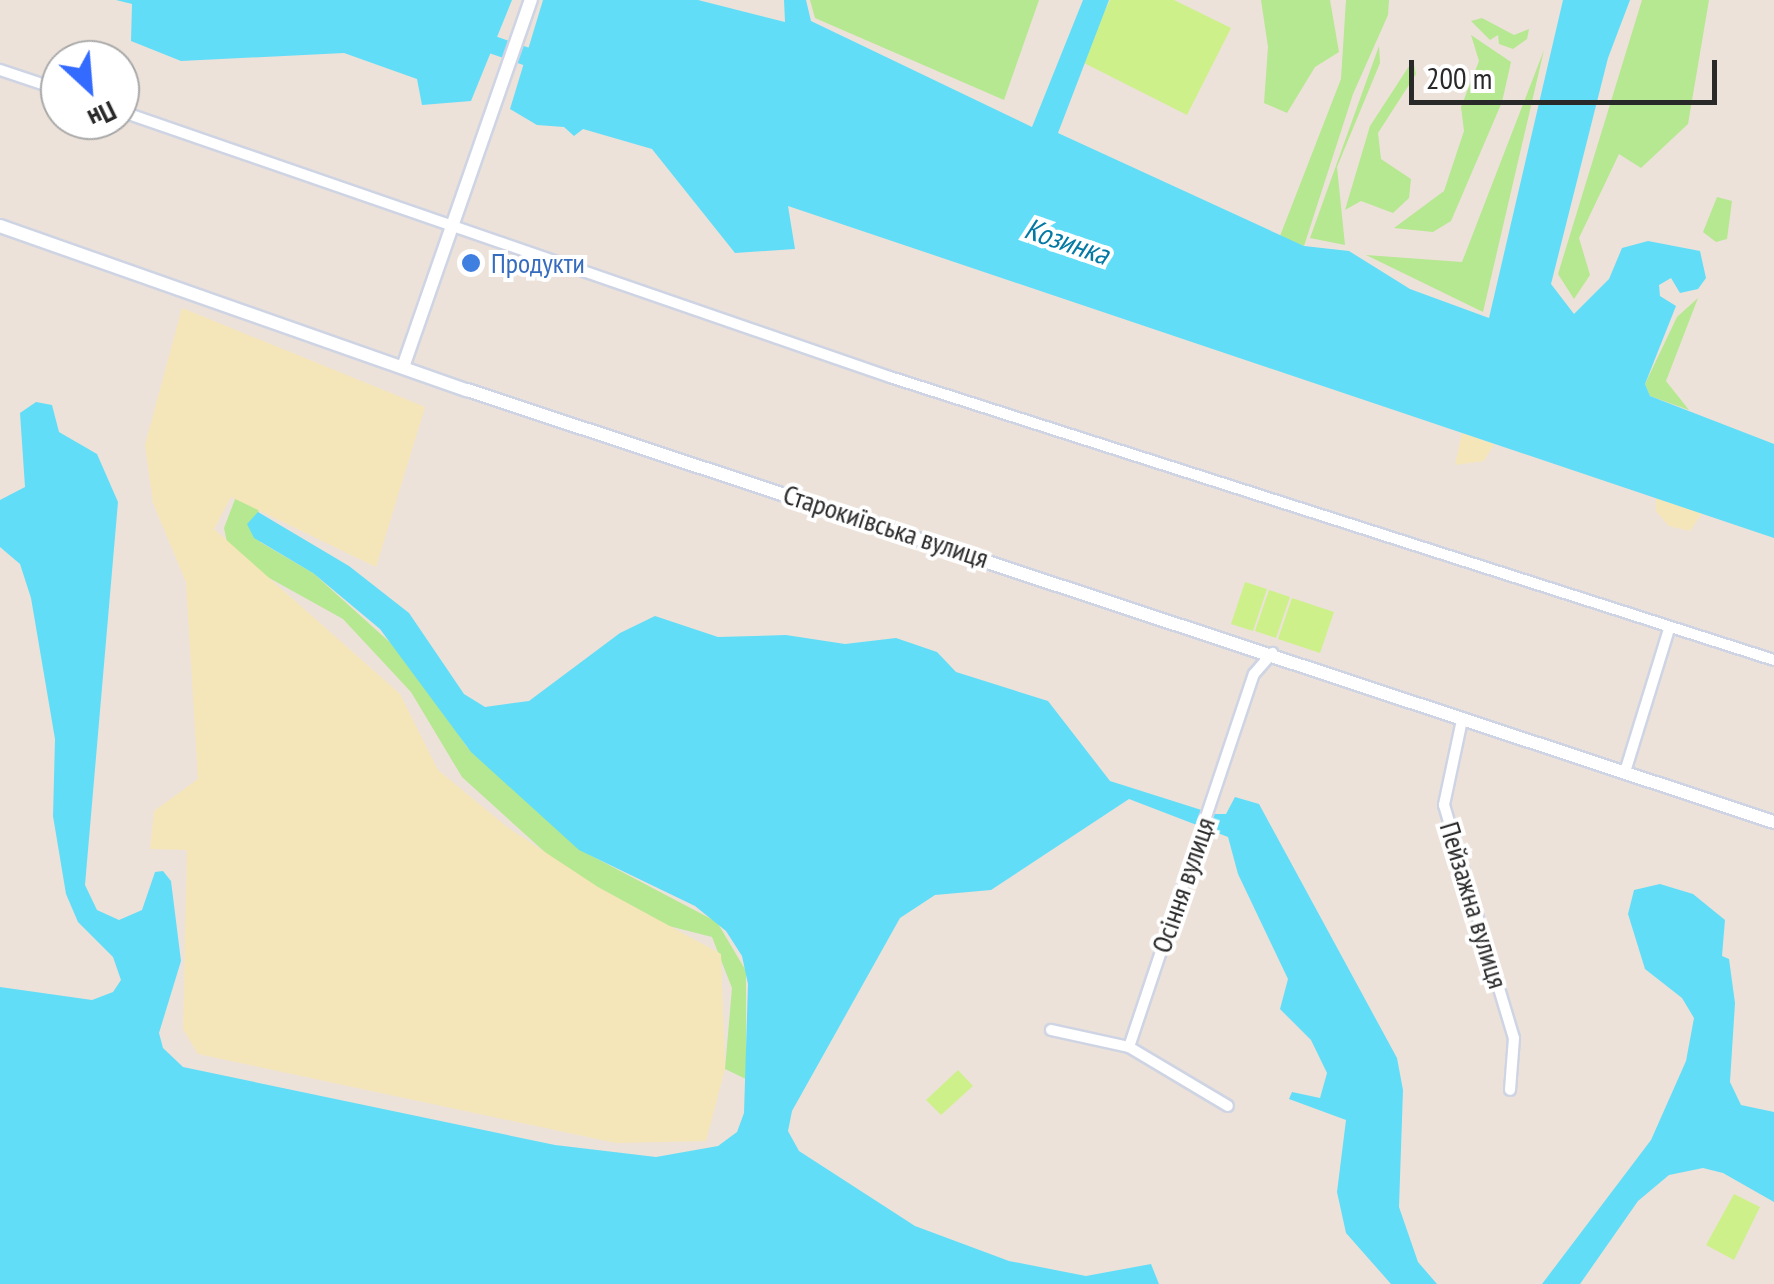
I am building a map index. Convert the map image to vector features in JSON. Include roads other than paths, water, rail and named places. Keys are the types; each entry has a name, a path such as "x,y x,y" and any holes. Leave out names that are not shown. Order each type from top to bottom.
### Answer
{"street":[{"path":"403,367 530,0"},
{"path":"0,70 40,83"},
{"path":"140,118 890,377 1774,660"},
{"name":"Старокиївська вулиця","path":"0,226 403,367 1272,652 1462,720 1774,822"},
{"path":"1625,772 1668,632"},
{"name":"Осіння вулиця","path":"1128,1047 1254,674 1272,652"},
{"name":"Пейзажна вулиця","path":"1462,720 1444,804 1514,1038 1510,1090"},
{"path":"1051,1030 1128,1047 1228,1106"}],"water":[{"path":"116,0 512,0 471,101 422,105 417,79 344,53 181,61 140,45 140,40 131,40 132,4"},
{"path":"543,0 698,0 785,22 784,0 806,0 811,21 1032,127 1083,0 1109,0 1058,133 1304,246 1349,251 1410,289 1489,318 1563,0 1630,0 1608,58 1551,284 1574,314 1609,279 1622,248 1648,241 1700,251 1706,278 1698,289 1680,293 1671,278 1659,285 1660,296 1676,306 1645,384 1650,396 1774,444 1774,538 788,206 795,249 735,253 652,149 583,129 574,136 564,127 537,125 510,109"},
{"path":"36,402 52,405 59,432 97,454 118,502 85,885 97,910 119,920 142,910 155,872 163,871 171,881 181,961 159,1033 163,1048 183,1067 555,1145 656,1157 718,1146 737,1132 744,1113 748,984 742,956 726,931 695,906 579,850 471,752 380,629 313,573 254,538 247,524 258,512 349,566 409,613 464,694 485,707 529,701 620,633 655,616 718,637 786,635 845,644 896,638 937,652 956,672 1048,701 1110,781 1214,814 1226,814 1235,797 1259,804 1397,1058 1403,1090 1399,1207 1418,1262 1437,1284 1391,1284 1346,1233 1337,1192 1346,1120 1289,1099 1292,1092 1320,1098 1327,1073 1311,1040 1280,1009 1288,979 1238,874 1228,837 1129,799 991,890 935,895 900,918 792,1111 788,1131 799,1151 915,1226 1009,1261 1086,1276 1151,1264 1159,1284 0,1284 0,987 92,1000 113,992 121,980 113,957 78,922 66,894 53,816 55,739 31,598 20,564 0,547 0,500 25,487 20,413"},
{"path":"1660,884 1693,894 1725,920 1722,956 1729,959 1735,1003 1730,1082 1741,1105 1774,1112 1774,1202 1723,1173 1703,1168 1669,1175 1638,1201 1580,1284 1542,1284 1651,1140 1686,1061 1694,1018 1682,998 1645,969 1628,914 1634,890"}],"waterway":[{"name":"Козинка","path":"473,38 548,64"}],"place":[{"name":"Продукти","path":"471,263"}]}
